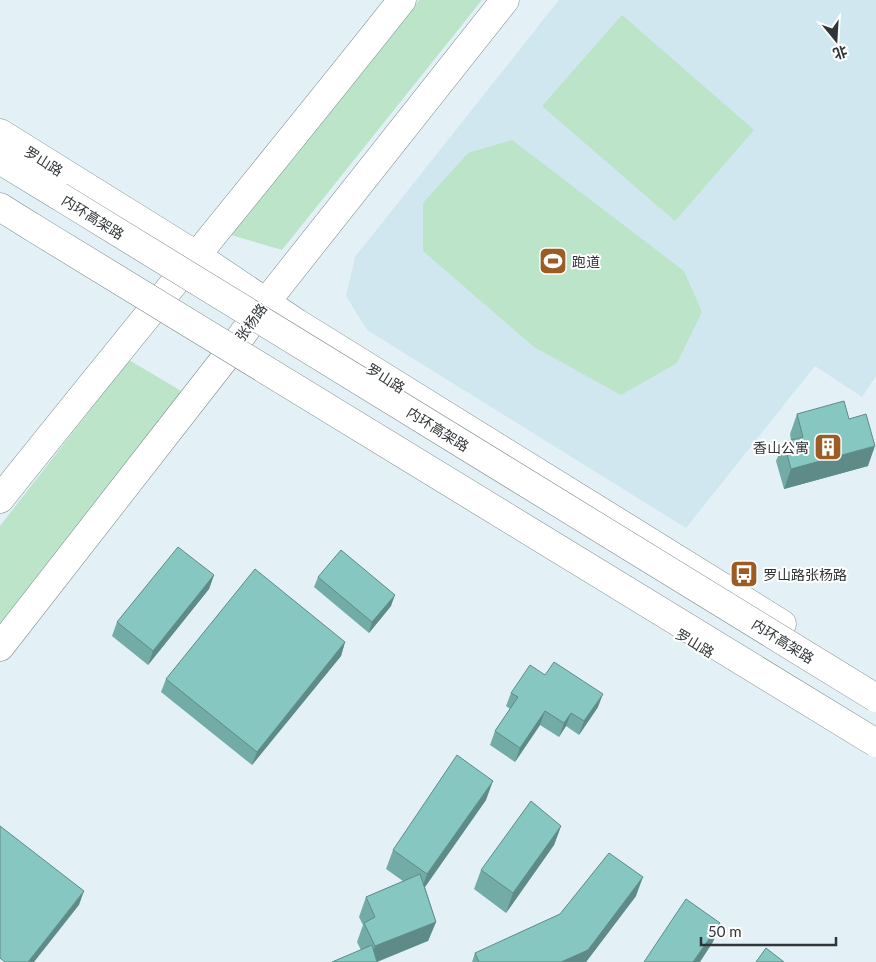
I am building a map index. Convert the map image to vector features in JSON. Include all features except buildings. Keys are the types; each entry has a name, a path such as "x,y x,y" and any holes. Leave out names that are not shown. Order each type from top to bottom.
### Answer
{"main road":[{"path":"0,499 402,0"},
{"name":"张杨路","path":"0,648 226,357 266,302 505,0"},
{"name":"罗山路","path":"0,133 196,255 266,302 876,683"},
{"name":"内环高架路","path":"0,160 876,698"},
{"path":"0,207 876,743"},
{"name":"罗山路","path":"0,222 151,310 876,754"}],"shaded area":[{"path":"559,0 876,0 876,376 862,397 815,366 686,528 367,330 346,296 355,257"}],"green space":[{"path":"419,0 482,0 282,250 231,235"},
{"path":"622,15 754,130 675,221 542,106"},
{"name":"跑道","path":"512,140 684,271 702,312 677,363 621,395 534,347 423,251 423,203 468,153"},
{"path":"129,360 183,392 0,624 0,526"}],"place":[{"name":"跑道","path":"553,261"},
{"name":"香山公寓","path":"828,447"},
{"name":"罗山路张杨路","path":"744,574"}]}
